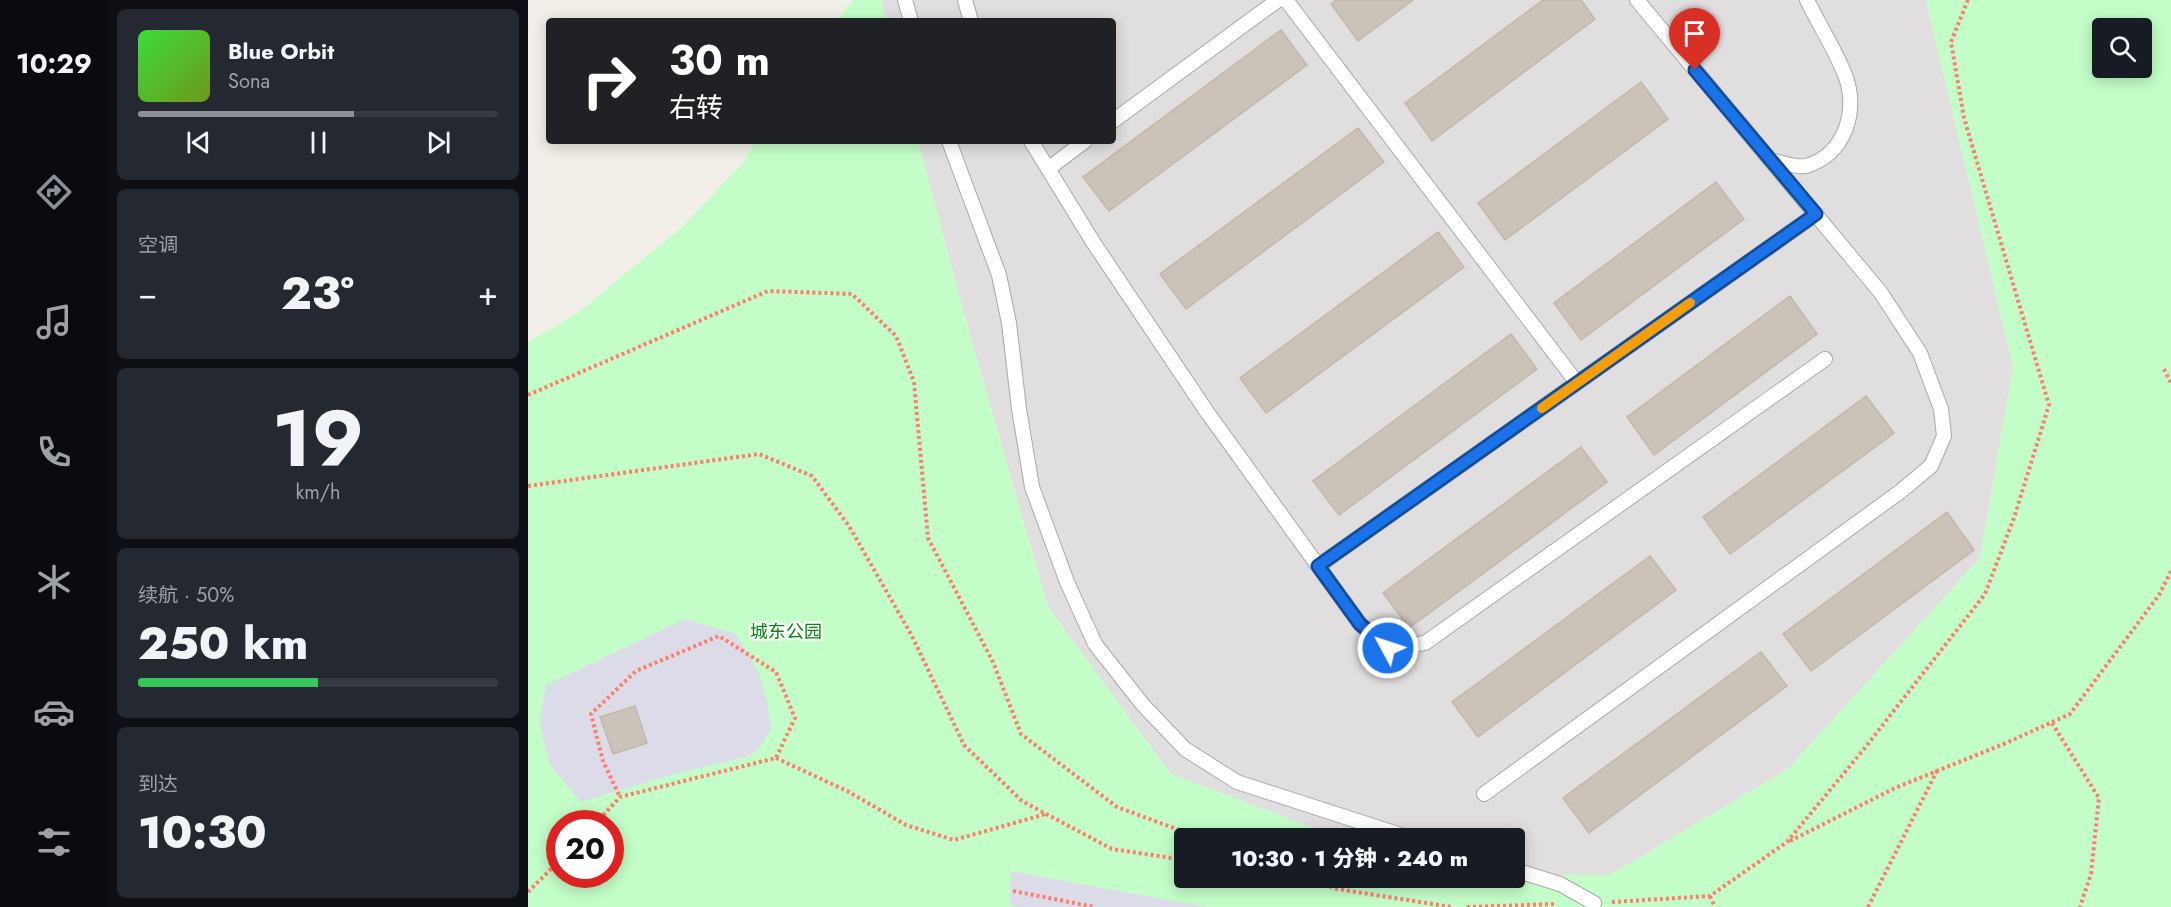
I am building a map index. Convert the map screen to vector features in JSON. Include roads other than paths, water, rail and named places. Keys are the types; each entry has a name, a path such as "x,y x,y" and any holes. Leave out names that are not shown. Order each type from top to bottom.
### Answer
{"lane":[{"path":"905,0 910,18"},
{"path":"965,0 970,18"},
{"path":"1116,119 1278,0"},
{"path":"1286,0 1577,383"},
{"path":"1484,794 1902,491 1931,466 1944,436 1941,408 1920,352 1881,293 1637,0"},
{"path":"1770,160 1804,166 1828,156 1842,141 1851,110 1846,76 1807,0"},
{"path":"950,144 999,275 1009,323 1019,409 1032,487 1067,582 1095,644 1143,705 1185,749 1236,782 1379,828"},
{"path":"1033,144 1093,242 1207,412 1360,624 1388,648 1425,643 1825,359"},
{"path":"1048,169 1081,144"},
{"path":"1318,566 1816,214"},
{"path":"1525,873 1560,884 1594,903"}],"park label":[{"name":"城东公园","path":"786,632"}]}
